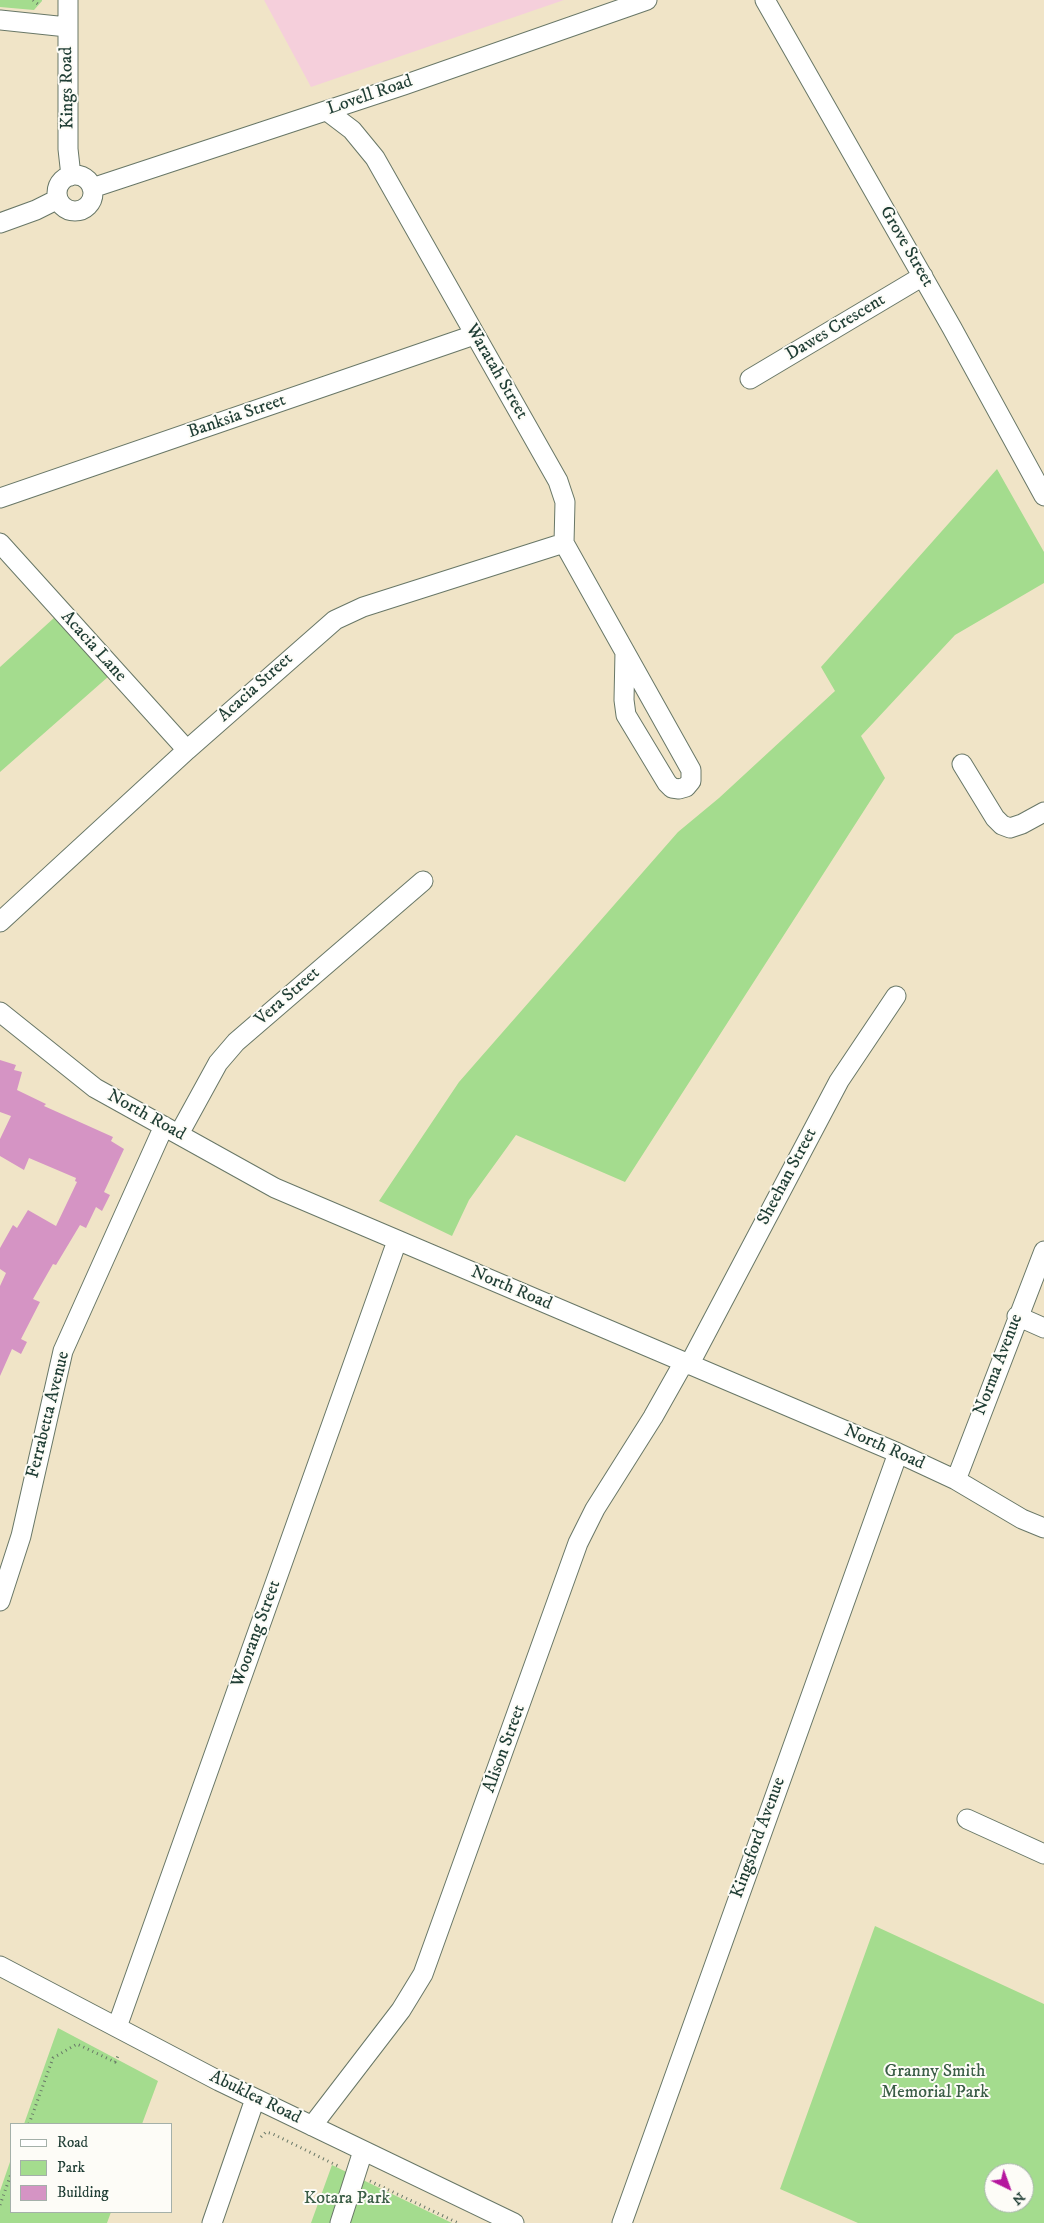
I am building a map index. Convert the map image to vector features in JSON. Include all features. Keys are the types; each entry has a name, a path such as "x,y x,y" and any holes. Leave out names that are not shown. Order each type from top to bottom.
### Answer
{"street":[{"name":"Kings Road","path":"68,0 68,149 71,176"},
{"name":"Lovell Road","path":"92,188 327,111 647,0"},
{"name":"Grove Street","path":"765,0 923,276 1044,496"},
{"path":"0,20 67,27"},
{"name":"Waratah Street","path":"327,111 352,130 375,158 558,481 565,502 564,543"},
{"path":"71,176 83,177 92,188 91,202 80,210 66,209 58,199 59,185 63,179 71,176"},
{"path":"0,223 36,210 58,199"},
{"name":"Dawes Crescent","path":"750,379 923,276"},
{"name":"Banksia Street","path":"0,498 474,335"},
{"name":"Acacia Lane","path":"0,543 186,750"},
{"path":"564,543 625,652 691,770 691,781 686,787 672,788 667,783 626,715 624,700 625,652"},
{"name":"Acacia Street","path":"0,922 186,750 335,620 363,607 564,543"},
{"path":"962,764 995,818 1002,824 1010,828 1044,812"},
{"name":"Vera Street","path":"172,1130 218,1063 236,1042 423,881"},
{"name":"Sheehan Street","path":"686,1364 839,1081 896,996"},
{"name":"North Road","path":"0,1012 95,1088 275,1188 898,1453 956,1480 1022,1519 1044,1528"},
{"name":"Ferrabetta Avenue","path":"0,1601 21,1536 63,1350 172,1130"},
{"name":"Woorang Street","path":"118,2027 397,1241"},
{"name":"Norma Avenue","path":"956,1480 1017,1316 1044,1251"},
{"path":"1017,1316 1044,1328"},
{"name":"Alison Street","path":"312,2126 401,2010 423,1974 578,1543 595,1509 686,1364"},
{"name":"Kingsford Avenue","path":"622,2223 898,1453"},
{"path":"967,1819 1044,1854"},
{"name":"Abuklea Road","path":"0,1966 255,2099 514,2223"},
{"path":"212,2223 255,2099"},
{"path":"340,2223 363,2151"}],"path":[{"path":"29,2123 53,2058 77,2044 115,2062 118,2056"},
{"path":"0,2205 10,2177"}],"shaded area":[{"path":"264,0 564,0 311,87"}],"green space":[{"path":"0,0 42,1 34,10 0,7"},
{"path":"997,469 1044,552 1044,583 955,635 861,736 885,778 625,1182 516,1135 469,1200 452,1236 379,1201 459,1082 678,832 719,798 835,691 821,667"},
{"path":"55,617 109,676 0,772 0,667"},
{"name":"Granny Smith Memorial Park","path":"875,1926 1044,2004 1044,2223 858,2223 780,2189"},
{"path":"58,2028 158,2081 142,2123 24,2123"},
{"path":"10,2162 10,2213 111,2213 107,2223 0,2223 0,2191"},
{"name":"Kotara Park","path":"332,2165 452,2223 311,2223"}],"building":[{"path":"0,1060 16,1065 14,1070 22,1072 17,1090 46,1104 44,1106 113,1137 111,1141 124,1149 104,1192 110,1195 102,1211 96,1207 86,1228 80,1225 56,1265 53,1264 33,1299 40,1302 21,1339 27,1342 21,1354 12,1349 0,1376 0,1286 6,1273 0,1269 0,1248 13,1225 17,1228 28,1210 56,1226 77,1182 75,1181 76,1178 29,1158 24,1170 0,1156 0,1139 11,1116 0,1112"}]}
